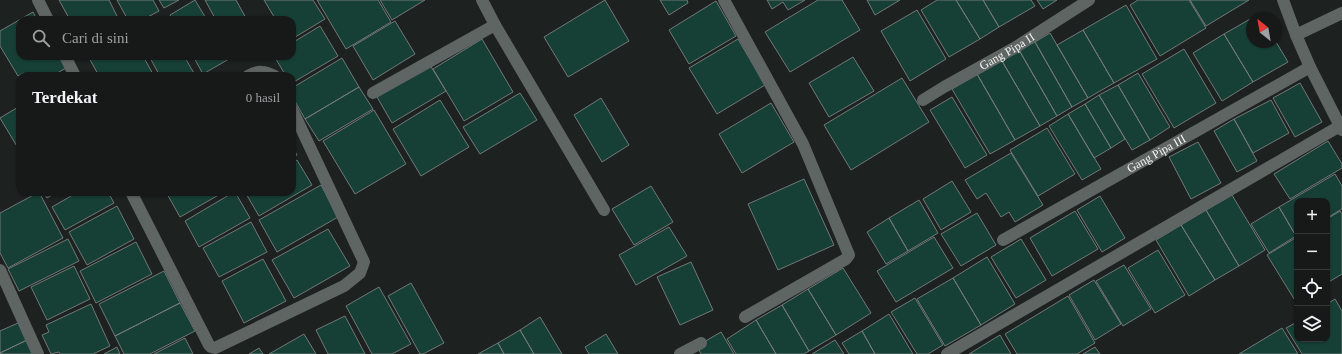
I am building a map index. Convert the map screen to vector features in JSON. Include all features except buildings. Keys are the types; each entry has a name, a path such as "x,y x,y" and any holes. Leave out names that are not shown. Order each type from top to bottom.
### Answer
{"street":[{"path":"38,0 46,16"},
{"path":"482,0 495,25 604,210"},
{"path":"724,0 803,144 849,255 846,259 745,317"},
{"name":"Gang Pipa II","path":"923,100 944,86 1016,47 1089,0"},
{"path":"947,354 1341,128 1310,67 1283,0"},
{"path":"1296,35 1342,13"},
{"path":"373,93 495,25"},
{"path":"67,60 73,72"},
{"name":"Gang Pipa III","path":"1003,240 1310,67"},
{"path":"134,196 211,347 215,348 319,299 344,286 356,277 360,273 364,262 296,118"},
{"path":"0,270 38,354"},
{"path":"680,354 701,343"}]}
